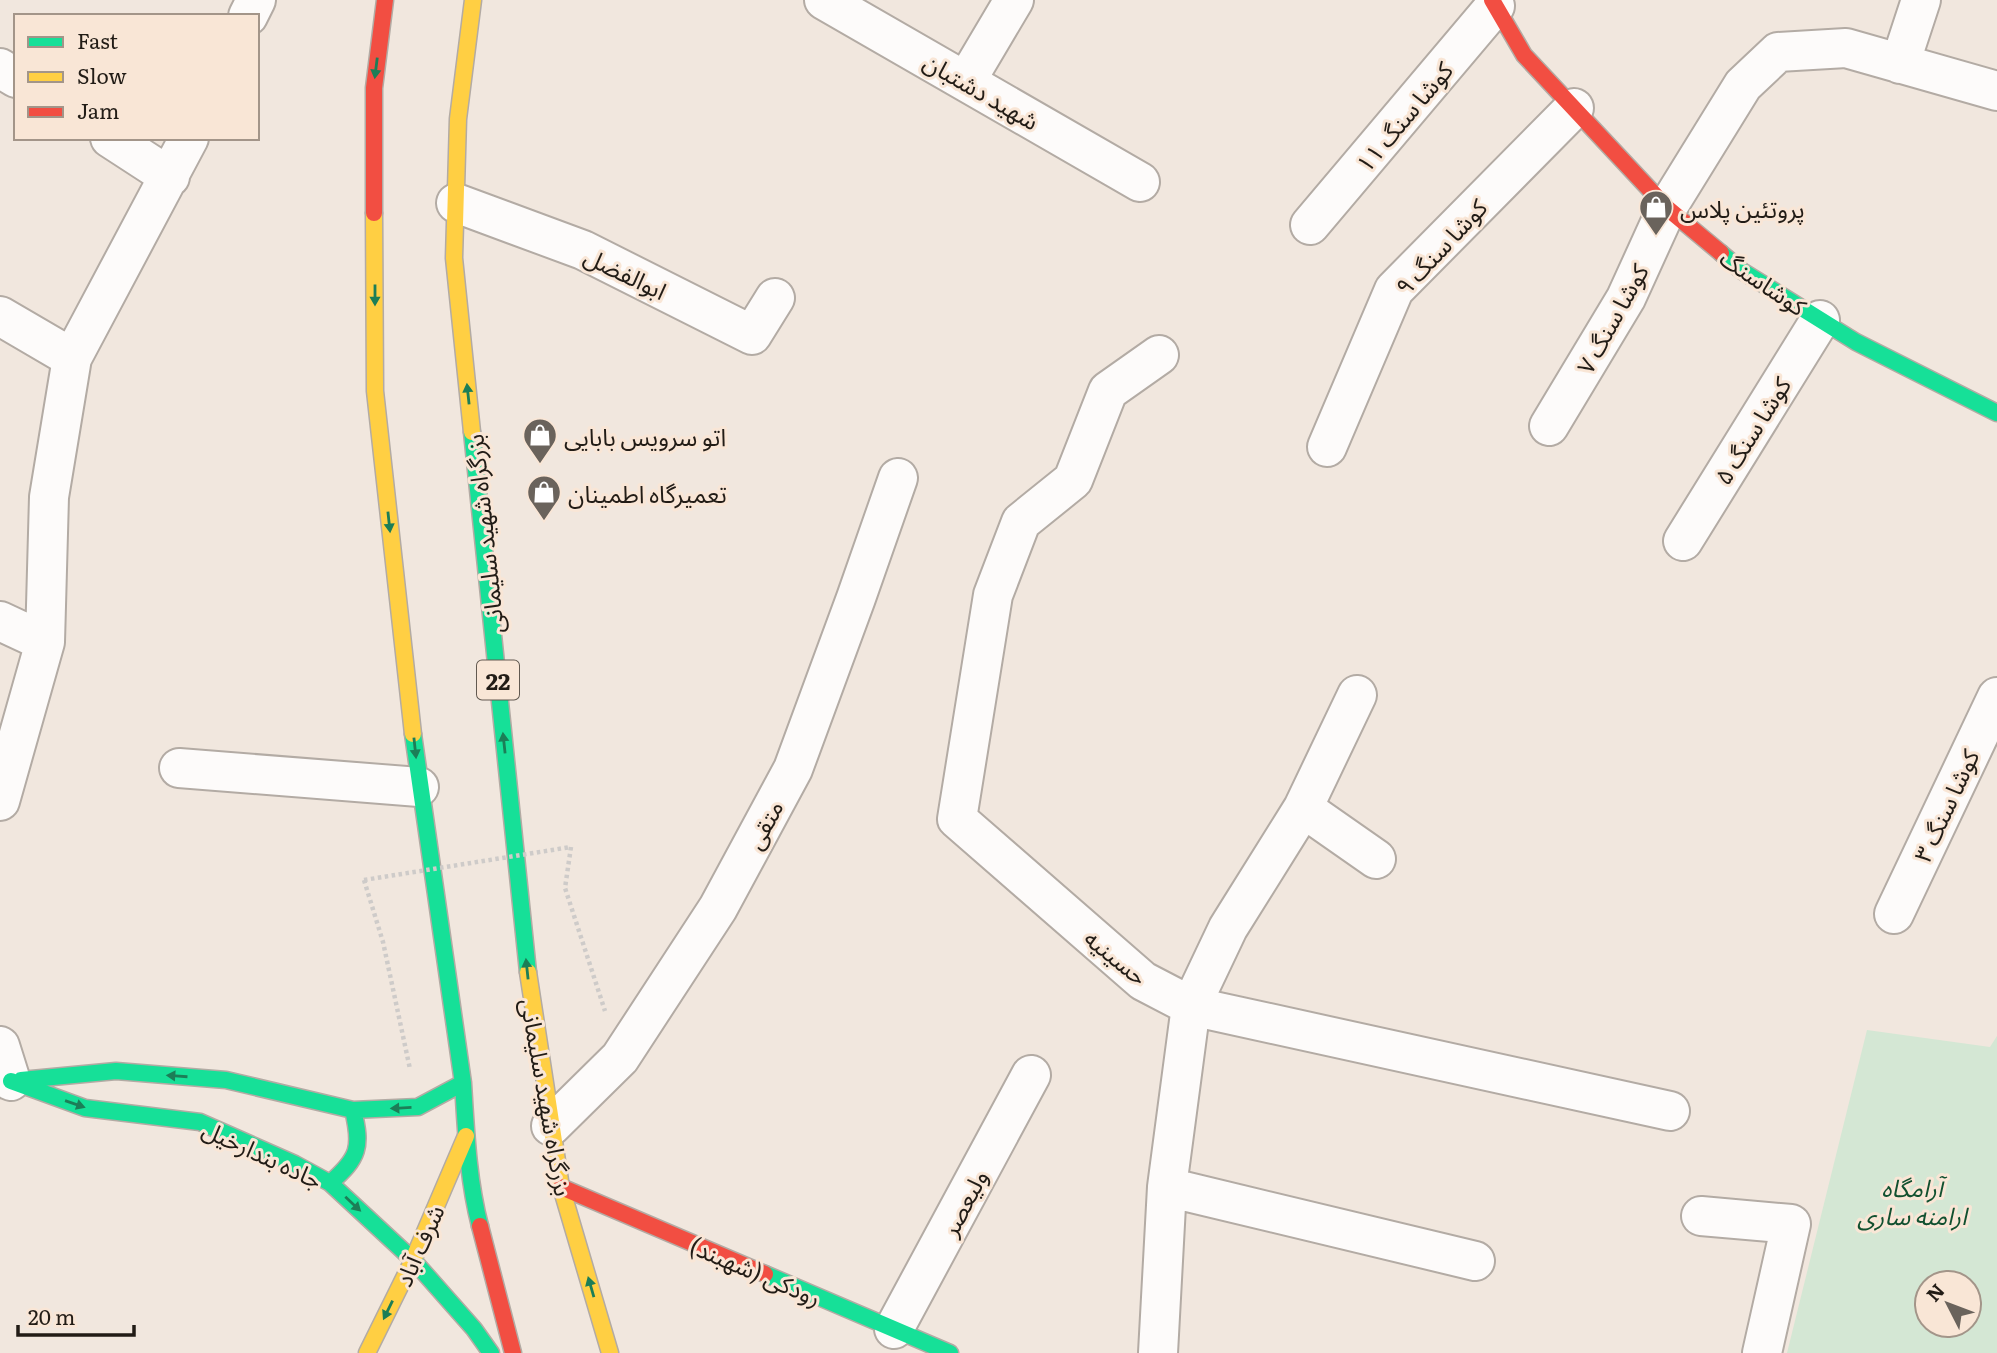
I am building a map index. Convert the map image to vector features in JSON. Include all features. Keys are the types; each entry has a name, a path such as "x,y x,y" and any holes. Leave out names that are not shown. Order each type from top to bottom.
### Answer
{"main road":[{"path":"385,0 374,88 375,391 419,787 463,1083 466,1136 475,1206 513,1353"},
{"name":"بزرگراه شهید سلیمانی","path":"473,0 458,119 454,258 531,1004 562,1187 610,1353"},
{"name":"کوشاسنگ","path":"1493,3 1524,55 1667,208 1742,271 1856,342 1997,413"},
{"name":"جاده بندارخیل","path":"4,1069 116,1071 226,1080 353,1110 418,1107 463,1083"},
{"name":"جاده بندارخیل","path":"4,1069 85,1108 200,1122 295,1164 330,1183 413,1260 474,1329 491,1353"},
{"path":"330,1183 354,1163 359,1135 353,1110"},
{"name":"شرف آباد","path":"367,1353 413,1260 466,1136"},
{"name":"رودکی (شهبند)","path":"562,1187 950,1353"}],"street":[{"name":"شهید دشتبان","path":"824,0 1140,182"},
{"path":"966,81 1014,0"},
{"path":"1900,64 1921,0"},
{"name":"۱۱ کوشا سنگ","path":"1310,225 1493,3"},
{"name":"کوشا سنگ ۷","path":"1549,426 1626,298 1667,208 1742,85 1778,52 1846,48 1997,91"},
{"name":"کوشا سنگ ۹","path":"1327,447 1394,290 1574,108"},
{"path":"113,140 170,177"},
{"path":"0,801 45,642 49,497 72,358 188,140"},
{"name":"ابوالفضل","path":"456,204 583,250 752,335 775,298"},
{"path":"0,316 72,358"},
{"name":"کوشا سنگ ۵","path":"1682,541 1821,320"},
{"name":"حسینیه","path":"1159,355 1108,391 1073,480 1021,522 993,595 957,819 1143,981 1191,1006"},
{"name":"متقی","path":"551,1126 620,1058 718,908 793,769 898,478"},
{"path":"0,621 45,642"},
{"path":"1158,1353 1167,1187 1191,1006 1228,929 1303,808 1357,695"},
{"name":"کوشا سنگ ۳","path":"1894,915 1997,696"},
{"path":"180,768 419,787"},
{"path":"1303,808 1376,859"},
{"path":"1191,1006 1670,1111"},
{"name":"ولیعصر","path":"894,1329 1031,1075"},
{"path":"1167,1187 1475,1261"},
{"path":"1701,1216 1791,1224 1762,1353"}],"path":[{"path":"418,1107 383,942 364,880 571,847 565,888 620,1058"}],"green space":[{"name":"آرامگاه ارامنه ساری","path":"1867,1030 1990,1047 1997,1036 1997,1353 1787,1353"}],"traffic: fast":[{"path":"1721,253 1742,271 1856,342 1997,413"},
{"path":"472,432 528,972"},
{"path":"413,734 463,1083 470,1173 480,1226"},
{"path":"21,1080 116,1071 226,1080 353,1110 418,1107 463,1083"},
{"path":"11,1081 85,1108 200,1122 295,1164 330,1183 413,1260 474,1329 491,1353"},
{"path":"330,1183 347,1166 356,1151 357,1134 353,1110"},
{"path":"765,1274 950,1353"}],"traffic: slow":[{"path":"472,432 454,258 458,119 473,0"},
{"path":"374,213 375,391 413,734"},
{"path":"528,972 561,1187 610,1353"},
{"path":"367,1353 413,1260 466,1136"}],"traffic: jam":[{"path":"374,213 374,88 385,0"},
{"path":"1492,0 1524,55 1667,208 1721,253"},
{"path":"561,1187 765,1274"},
{"path":"480,1226 513,1353"}],"place":[{"name":"پروتئین پلاس","path":"1656,237"},
{"name":"اتو سرویس بابایی","path":"540,465"},
{"name":"تعمیرگاه اطمینان","path":"544,522"}]}
